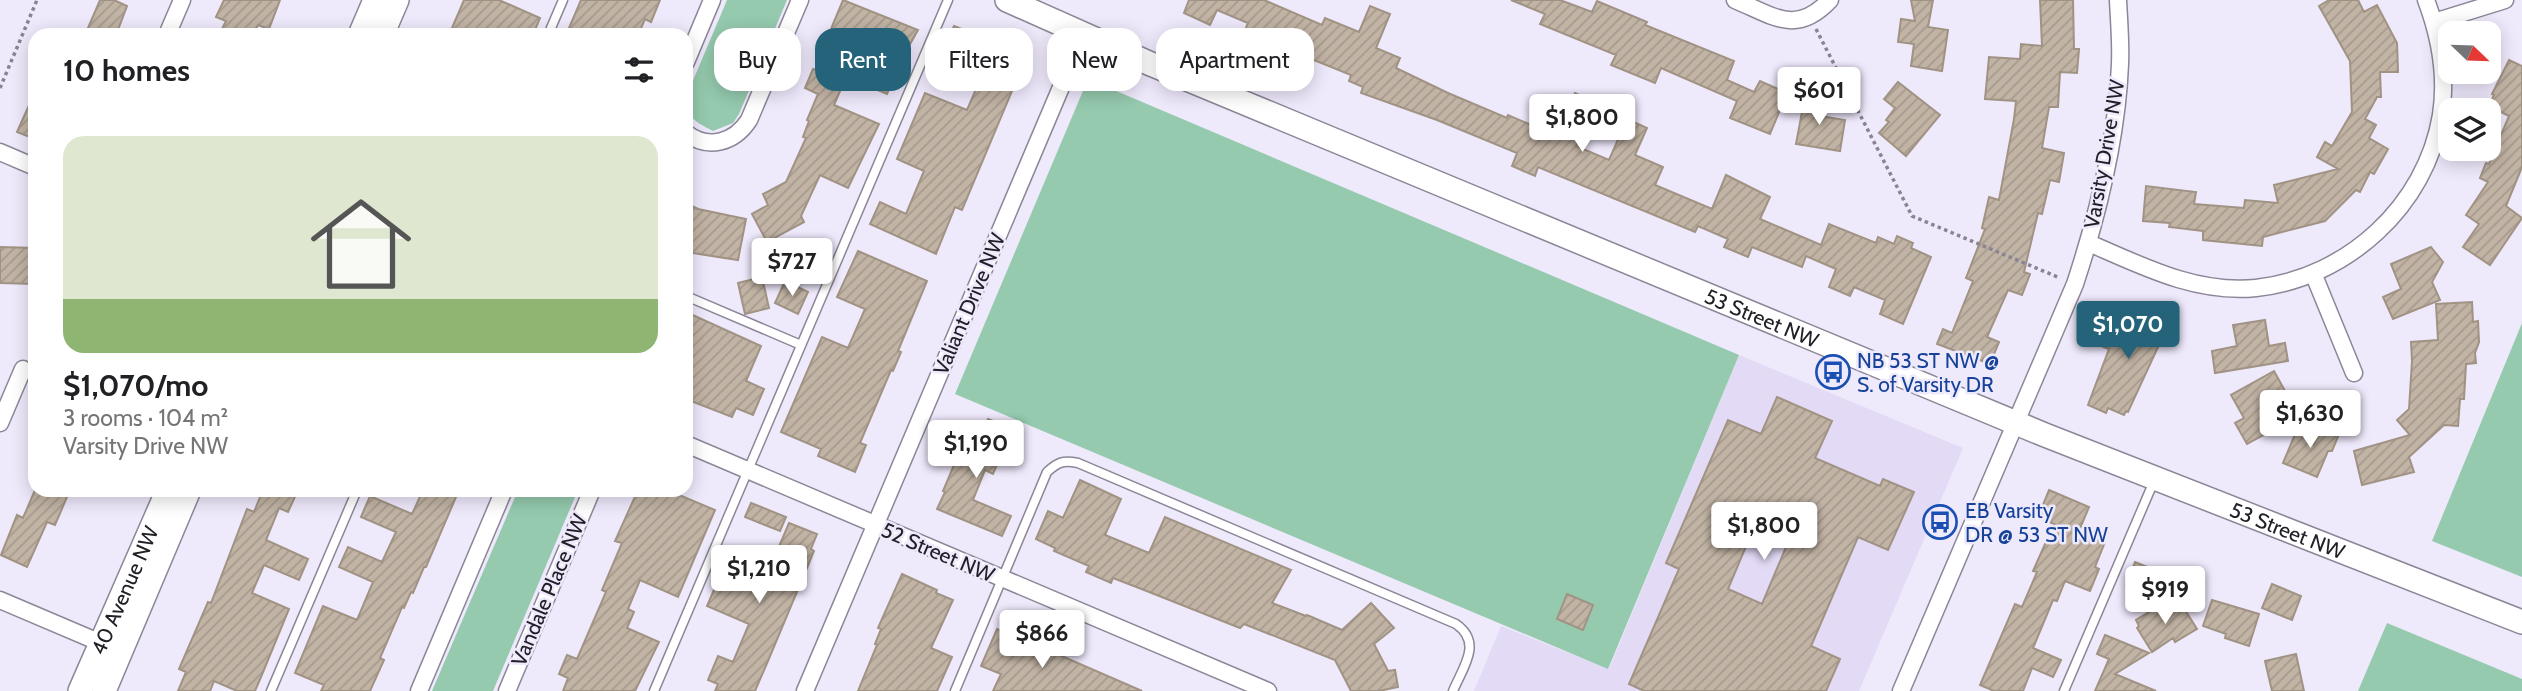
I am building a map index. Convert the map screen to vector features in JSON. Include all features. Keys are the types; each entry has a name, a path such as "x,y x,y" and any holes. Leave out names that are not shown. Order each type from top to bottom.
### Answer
{"street":[{"path":"170,28 182,0"},
{"path":"363,28 375,0"},
{"path":"385,28 397,0"},
{"path":"693,45 712,0"},
{"path":"693,137 716,143 736,136 743,129 800,0"},
{"name":"53 Street NW","path":"1007,0 1072,28"},
{"path":"1735,0 1787,20 1799,21 1811,18 1830,0"},
{"name":"Varsity Drive NW","path":"1901,691 2075,284 2089,243 2101,196 2113,124 2120,65 2118,0"},
{"path":"2089,243 2181,281 2255,288 2313,274 2353,253 2396,212 2424,170 2441,115 2443,92 2440,46 2426,0"},
{"path":"2434,22 2505,0"},
{"name":"53 Street NW","path":"1142,59 2016,423 2522,622"},
{"name":"Valiant Drive NW","path":"805,691 1059,91"},
{"path":"0,152 28,164"},
{"path":"2313,274 2354,373"},
{"path":"0,423 23,369"},
{"name":"52 Street NW","path":"693,447 1268,691"},
{"name":"40 Avenue NW","path":"104,691 111,647 165,497"},
{"name":"40 Avenue NW","path":"80,691 111,647 185,497"},
{"path":"419,691 501,497"},
{"name":"Vandale Place NW","path":"507,691 589,497"},
{"path":"0,600 111,647"}],"lane":[{"path":"551,28 563,0"},
{"path":"654,691 948,0"},
{"path":"693,299 801,345"},
{"path":"955,691 1047,472 1058,462 1065,460 1078,463 1456,624 1465,631 1470,640 1470,650 1452,691"},
{"path":"2064,691 2155,479"},
{"path":"271,691 353,497"}],"path":[{"path":"0,88 37,0"},
{"path":"1811,18 1912,216 2075,284"}],"shaded area":[{"path":"1739,355 1963,448 1859,691 1474,691 1501,626 1609,669"}],"green space":[{"path":"727,0 787,0 775,28 715,28"},
{"path":"714,31 714,91 749,91 733,123 713,131 693,118 693,81"},
{"path":"1083,91 1116,91 1739,355 1608,669 955,394"},
{"path":"2522,323 2522,577 2432,541"},
{"path":"515,497 575,497 493,691 432,691"},
{"path":"2387,623 2522,679 2522,691 2358,691"}],"building":[{"path":"100,0 114,0 127,6 119,28 88,28"},
{"path":"224,0 280,0 269,28 258,25 256,28 222,28 226,21 216,17"},
{"path":"464,0 499,0 540,18 536,28 452,28"},
{"path":"581,0 660,0 651,22 645,19 641,28 569,28"},
{"path":"843,0 918,30 911,42 911,28 831,28"},
{"path":"1189,0 1264,0 1322,25 1325,18 1359,32 1370,6 1390,14 1376,48 1400,58 1396,68 1448,93 1557,136 1575,93 1595,102 1576,146 1609,160 1627,119 1647,128 1635,155 1663,167 1655,185 1712,209 1726,175 1770,197 1760,219 1821,245 1829,224 1876,243 1878,237 1894,244 1897,236 1913,243 1911,248 1931,257 1903,324 1880,314 1885,300 1854,287 1850,296 1829,287 1836,269 1806,256 1802,267 1752,247 1748,257 1724,247 1728,239 1698,226 1695,232 1538,167 1535,176 1512,166 1517,153 1361,93 1363,87 1349,81 1351,75 1314,60 1314,28 1246,28 1248,23 1217,10 1210,25 1184,13"},
{"path":"1511,0 1560,0 1592,12 1597,1 1647,22 1645,25 1734,61 1727,80 1754,92 1760,81 1787,93 1770,134 1730,118 1737,101 1661,68 1655,83 1611,65 1616,55 1540,24 1545,14"},
{"path":"1911,0 1933,0 1928,27 1948,30 1942,71 1911,66 1914,44 1898,42 1901,19 1915,21"},
{"path":"2040,0 2073,0 2074,49 2079,49 2077,73 2060,72 2058,107 2049,107 2042,148 2064,153 2059,182 2050,180 2042,214 2038,213 2024,272 2030,274 2022,295 2008,290 1987,337 1999,342 1990,364 1937,344 1943,329 1952,333 1973,281 1966,278 1985,229 1982,228 1989,197 1999,200 2014,119 2016,101 1985,99 1989,57 2020,59 2021,44 2042,46"},
{"path":"2329,0 2358,0 2364,12 2377,5 2397,43 2398,72 2380,72 2381,97 2377,97 2365,119 2376,125 2369,138 2388,149 2374,174 2370,172 2360,192 2356,190 2325,221 2263,237 2262,246 2203,240 2203,231 2169,227 2170,223 2143,221 2146,186 2196,192 2194,204 2244,208 2245,200 2278,203 2274,185 2338,169 2317,157 2325,142 2332,146 2352,112 2350,61 2319,6"},
{"path":"2509,60 2522,66 2522,167 2506,206 2522,218 2490,265 2463,247 2479,224 2466,215 2488,182 2480,178 2486,163 2501,161 2501,135 2509,116 2501,112 2501,98 2493,98 2492,94 2497,84 2501,84 2501,76"},
{"path":"813,69 815,91 840,91 834,105 879,124 848,188 820,175 801,216 804,222 767,242 752,214 768,205 763,194 786,182 806,138 803,137 809,121 807,120 818,94 805,88"},
{"path":"1898,82 1940,115 1906,156 1879,133 1889,122 1886,120 1895,108 1884,99"},
{"path":"975,91 1012,91 962,210 955,207 936,254 870,224 880,202 906,214 924,171 897,159 925,93 967,110"},
{"path":"1805,96 1822,98 1820,116 1845,120 1840,151 1796,144"},
{"path":"28,108 28,136 17,132"},
{"path":"693,206 746,219 738,260 693,253"},
{"path":"0,247 28,248 28,284 0,283"},
{"path":"2431,247 2443,262 2432,282 2440,300 2393,319 2383,297 2401,289 2391,264"},
{"path":"858,251 927,281 898,351 901,352 860,443 866,445 855,472 818,456 821,449 781,432 822,337 848,348 865,309 837,297"},
{"path":"762,277 769,308 745,314 738,283"},
{"path":"785,281 808,292 798,314 775,303"},
{"path":"2472,302 2473,322 2478,321 2479,342 2475,353 2476,363 2466,364 2464,399 2460,399 2458,426 2444,425 2409,457 2414,472 2362,485 2354,451 2410,435 2397,420 2409,409 2411,342 2438,340 2436,304"},
{"path":"2141,306 2171,319 2128,412 2124,415 2108,408 2106,413 2088,405 2109,349 2101,346 2111,323 2128,331"},
{"path":"693,315 761,346 746,381 764,389 753,415 736,408 732,417 693,402"},
{"path":"2265,320 2269,346 2285,343 2288,361 2215,373 2212,351 2237,346 2233,325"},
{"path":"2274,371 2299,416 2247,444 2235,423 2244,418 2231,395"},
{"path":"1777,397 1832,421 1815,458 1880,486 1883,479 1914,492 1888,550 1858,537 1811,646 1840,659 1826,691 1644,691 1629,684 1679,569 1666,563 1728,420 1761,434","holes":["1763,506 1797,521 1762,604 1728,589"]},
{"path":"988,419 1012,429 993,474 985,470 973,500 1011,516 1002,536 937,509 964,441 976,446"},
{"path":"2301,420 2314,444 2321,427 2339,434 2317,477 2283,463"},
{"path":"1080,480 1121,499 1105,535 1149,553 1165,517 1291,570 1272,603 1342,630 1371,603 1394,628 1374,644 1388,671 1395,670 1398,687 1379,691 1351,691 1335,660 1244,624 1240,628 1113,578 1111,583 1086,572 1089,566 1054,551 1055,548 1036,539 1048,511 1063,518"},
{"path":"2049,490 2089,507 2079,531 2105,542 2095,567 2099,569 2090,591 2065,581 2057,601 2053,600 2033,648 2061,660 2053,677 2032,668 2023,691 1994,691 1980,685 2015,604 2022,607 2037,572 2033,571 2054,524 2038,517"},
{"path":"32,497 67,497 55,525 47,522 27,567 1,555 17,515 23,518"},
{"path":"260,497 295,497 288,512 279,508 266,540 308,559 299,580 264,565 252,593 289,609 261,677 255,691 237,691 214,681 210,691 178,691 186,672 179,669 208,602 211,603 247,509 254,512"},
{"path":"370,497 412,514 420,497 456,497 426,567 404,608 402,607 380,658 384,660 370,691 321,691 324,685 295,673 323,606 357,620 373,582 339,567 348,547 382,562 396,532 361,517"},
{"path":"635,497 684,497 715,510 678,597 640,580 628,609 634,612 627,628 659,642 635,691 563,691 568,678 559,674 567,655 577,659 606,592 602,590 622,543 615,541"},
{"path":"751,503 786,517 780,531 745,517"},
{"path":"789,523 817,534 811,549 814,551 755,691 715,691 718,684 708,680 718,656 733,662 749,624 707,606 733,546 772,563"},
{"path":"2135,562 2157,571 2147,594 2126,585"},
{"path":"902,574 953,600 931,648 952,657 937,691 858,691 877,645 875,644 881,629 878,628"},
{"path":"2272,584 2301,596 2292,620 2262,608"},
{"path":"1567,594 1593,605 1583,630 1557,619"},
{"path":"2212,600 2259,614 2249,646 2225,638 2226,634 2203,626"},
{"path":"2180,602 2197,629 2175,642 2173,638 2152,652 2137,628 2139,626 2136,620 2159,606 2163,613"},
{"path":"997,629 1011,635 1009,640 1037,652 1039,646 1142,691 993,691 1001,674 981,666"},
{"path":"2105,635 2149,653 2115,674 2156,691 2095,691 2109,659 2097,654"},
{"path":"2296,654 2304,691 2272,691 2265,661"}],"place":[{"name":"NB 53 ST NW @ S. of Varsity DR","path":"1833,372"},
{"name":"EB Varsity DR @ 53 ST NW","path":"1940,522"}]}
